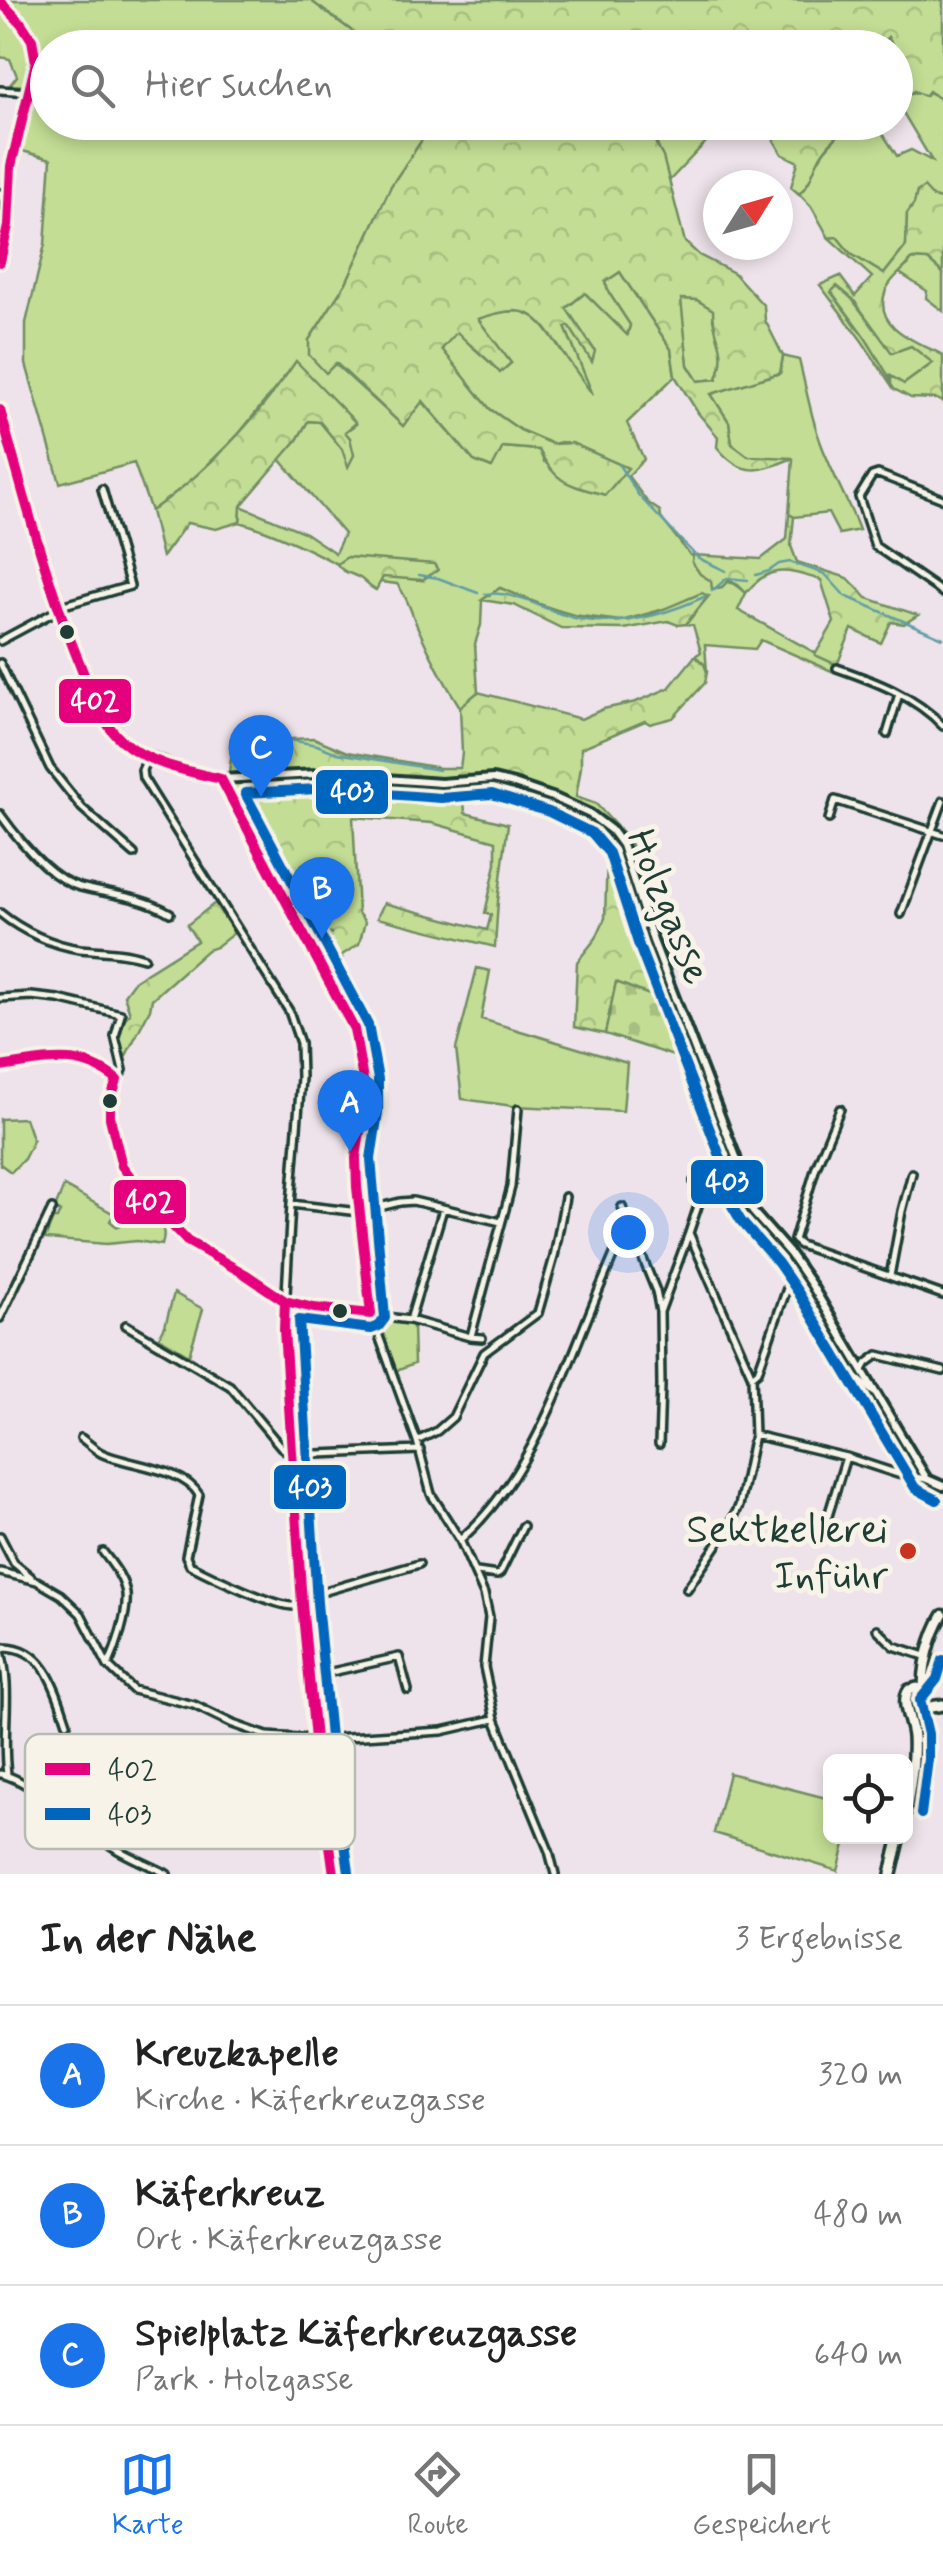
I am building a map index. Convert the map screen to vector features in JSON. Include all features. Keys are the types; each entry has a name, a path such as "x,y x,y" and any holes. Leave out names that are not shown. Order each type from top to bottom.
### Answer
{"main road":[{"path":"913,1754 915,1707 924,1694 924,1672 943,1615"},
{"path":"915,1707 904,1696 924,1672"},
{"path":"909,1690 917,1688 943,1704"},
{"path":"915,1707 943,1704"},
{"path":"891,1874 898,1844"}],"street":[{"path":"0,1 30,39"},
{"path":"0,262 9,217 16,139 30,88"},
{"path":"0,90 29,92"},
{"path":"0,177 10,175"},
{"path":"0,193 9,217"},
{"name":"Holzgasse","path":"0,410 57,608 104,719 125,743 148,757 221,779 317,774 514,784 556,798 601,821 622,845 653,941 736,1157 746,1200 811,1284 928,1479"},
{"path":"943,499 878,474 872,476 859,498 874,546 943,592"},
{"path":"0,641 57,608 130,586 102,489"},
{"path":"0,663 50,768 82,808 134,854"},
{"path":"836,668 878,682 943,726"},
{"path":"887,734 899,694"},
{"path":"148,757 143,778 289,1011 300,1043 284,1330 315,1734"},
{"path":"221,779 354,1030 363,1080 356,1158 358,1212 371,1314 417,1441 431,1494 476,1572 489,1617 484,1667 494,1719 555,1874"},
{"path":"829,819 835,800 943,835"},
{"path":"901,914 943,800"},
{"path":"0,814 24,845 75,886 124,894 154,903 170,913"},
{"path":"0,914 18,927 56,943 144,958"},
{"path":"0,998 58,998 121,1014 115,1036 123,1070 110,1104 115,1145 122,1166 186,1241 285,1301 410,1320 482,1338"},
{"path":"0,1068 59,1057 79,1059 99,1066 117,1080"},
{"path":"840,1108 816,1167 794,1240 943,1295"},
{"path":"470,1337 510,1188 518,1109"},
{"path":"890,1276 912,1173"},
{"path":"660,1312 698,1206 694,1180"},
{"path":"417,1441 453,1418 484,1353 538,1314 565,1197"},
{"path":"290,1204 358,1212 413,1201 501,1222"},
{"name":"Holzgasse","path":"728,1202 733,1203 790,1280 849,1371 877,1394"},
{"path":"622,1207 656,1292 660,1312 659,1444"},
{"path":"410,1320 443,1209"},
{"path":"0,1318 52,1210"},
{"path":"460,1540 496,1503 536,1440 628,1223"},
{"path":"687,1589 734,1518 754,1435 752,1376 690,1234"},
{"path":"752,1376 758,1371 790,1280"},
{"path":"126,1325 230,1386 292,1455 420,1450"},
{"path":"863,1370 878,1356 943,1372"},
{"path":"754,1435 943,1486"},
{"path":"81,1438 100,1452 176,1477 196,1488 199,1494 186,1556 190,1566 278,1604 296,1606 308,1596 419,1564"},
{"path":"828,1516 846,1458"},
{"path":"476,1572 496,1576 500,1573 522,1526"},
{"path":"0,1536 14,1562 81,1614 108,1666 134,1690 194,1705 261,1734"},
{"path":"103,1552 126,1592 108,1666"},
{"path":"0,1572 36,1581"},
{"path":"878,1629 894,1646 928,1657"},
{"path":"25,1788 4,1774 7,1694 0,1650 15,1647 40,1661 68,1723"},
{"path":"309,1676 399,1657 408,1690"},
{"path":"355,1736 442,1730 494,1719"},
{"path":"116,1849 167,1874"},
{"path":"330,1849 334,1874"}],"green space":[{"path":"7,0 310,0 351,30 32,30"},
{"path":"310,0 943,0 943,101 929,91 925,96 913,92 913,30 351,30"},
{"path":"0,7 28,42 28,86 10,85 17,76 10,59 0,57"},
{"path":"917,92 943,101 943,200 917,192 907,214 906,246 884,274 851,254 837,237 829,238 811,206 799,194 834,140 887,140 897,156 911,150 932,161 913,129 913,94"},
{"path":"30,103 30,140 422,140 391,186 346,283 309,340 403,426 422,401 474,461 491,468 503,447 539,450 544,462 605,495 627,468 572,444 553,444 520,430 490,409 441,349 457,331 500,372 511,363 477,318 521,311 540,319 590,390 565,327 569,325 595,351 566,308 585,293 628,334 630,325 605,282 620,272 671,349 675,376 627,423 644,459 628,476 693,555 692,562 699,571 746,593 738,610 837,665 834,672 761,640 755,649 705,645 707,672 695,656 701,652 693,625 686,624 708,597 621,621 573,615 500,588 482,600 475,644 478,692 460,707 432,658 401,589 397,584 380,582 383,576 422,580 403,563 347,557 337,564 240,522 241,506 304,532 335,553 344,534 280,459 308,421 320,422 342,449 352,450 345,432 356,424 286,375 237,436 191,481 151,511 134,463 60,483 26,364 26,323 45,244 51,159 19,150"},
{"path":"422,140 655,140 685,242 703,260 734,273 764,306 765,320 783,356 780,373 711,394 729,422 732,444 748,456 793,458 752,469 726,457 717,447 718,437 675,376 671,349 620,272 605,282 630,325 627,335 585,293 566,308 595,351 592,362 569,326 565,327 593,395 544,326 519,311 478,319 511,363 500,373 457,332 442,349 490,409 520,430 552,444 572,443 628,468 605,495 558,477 539,450 503,447 492,468 474,461 423,401 403,426 336,363 326,373 309,355 309,340 346,283 391,186","holes":["681,299 697,300 713,310 721,350 717,379 698,381 688,365"]},
{"path":"656,140 708,140 669,181"},
{"path":"774,140 834,140 799,194 793,189 798,162 782,154"},
{"path":"924,187 933,197 943,200 943,273 928,260 912,259 888,285 883,303 885,314 899,332 943,355 943,402 911,398 894,389 820,285 840,276 855,296 872,277 829,238 837,237 851,254 884,274 906,246 907,214 917,192","holes":["837,286 853,299 892,353 911,346 933,363 904,384 891,376 891,380 831,292"]},
{"path":"912,259 928,260 943,273 943,311 926,298 927,291 898,272"},
{"path":"838,285 892,352 911,346 934,362 904,384 893,385 831,291"},
{"path":"680,298 697,300 714,310 724,357 717,379 698,381 688,365"},
{"path":"783,356 799,360 818,435 859,530 839,534 828,513 794,517 789,514 793,459 748,456 732,444 729,422 711,394 780,373"},
{"path":"296,361 356,423 345,432 354,455 348,467 342,449 320,422 308,421 297,440 241,506 240,522 216,529 187,523 162,557 151,511 230,443"},
{"path":"789,514 794,517 791,546 797,562 848,578 867,598 918,615 904,624 891,622 881,643 852,629 837,665 815,655 834,622 821,580 780,572 763,577 746,593 729,580 712,589 711,581 692,562 693,555 761,559 787,539"},
{"path":"347,557 434,564 438,570 422,580 383,577 376,590 339,567 337,564"},
{"path":"500,588 559,611 606,621 631,620 702,593 708,596 686,624 668,621 624,629 561,628 514,605 482,600"},
{"path":"695,656 707,672 705,683 673,718 650,724 645,721 581,748 576,797 596,804 629,840 666,947 670,1003 616,983 605,1034 574,1027 577,962 596,938 605,918 607,853 602,838 595,835 591,811 515,779 469,777 463,786 465,813 508,824 495,947 377,918 384,903 487,930 491,915 485,913 496,864 496,841 432,823 353,817 358,913 365,922 359,944 342,955 345,977 335,985 322,962 329,953 331,933 318,930 308,936 227,785 232,752 269,740 314,738 347,752 460,768 460,707 478,692 581,719 669,688"},
{"path":"215,903 234,933 207,950 152,999 120,1067 115,1038 130,1013 124,995 135,980 197,941 187,925"},
{"path":"477,968 490,971 481,1019 627,1063 623,1111 513,1106 462,1099 456,1049"},
{"path":"616,982 670,1003 689,1050 689,1061 605,1034"},
{"path":"25,1118 33,1141 24,1159 11,1172 0,1164 0,1119"},
{"path":"64,1186 114,1214 110,1221 117,1227 149,1212 162,1227 162,1245 45,1239 60,1212 55,1208"},
{"path":"174,1293 203,1309 189,1355 159,1337"},
{"path":"375,1318 413,1325 414,1364 394,1372"},
{"path":"729,1773 823,1797 823,1844 845,1844 838,1871 714,1833"}],"waterway":[{"path":"619,465 639,496 698,558 726,571"},
{"path":"756,575 790,562 825,574 845,596 943,638"},
{"path":"419,575 478,593"},
{"path":"712,591 727,578 748,580"},
{"path":"485,594 514,597 561,614 598,621 653,615 706,596"},
{"path":"237,763 281,740"},
{"path":"290,740 337,753 439,770"}],"transit line":[{"name":"402","path":"0,1 30,37"},
{"name":"402","path":"0,262 8,226 11,166 30,87"},
{"name":"402","path":"0,410 57,604 102,716 121,740 143,755 168,766 221,779"},
{"name":"402","path":"221,779 354,1029 363,1080 357,1187 371,1314"},
{"name":"403","path":"330,1734 299,1320 371,1329 385,1318 371,1159 378,1079 368,1025 245,793 317,789 441,798 492,794 549,812 592,833 609,853 639,946 722,1161 732,1206 798,1292 915,1488 937,1500"},
{"name":"402","path":"0,1067 61,1060 103,1070 117,1080 110,1101 110,1118 122,1166 187,1241 285,1301 371,1314"},
{"name":"402","path":"285,1301 302,1604 315,1734"},
{"name":"403","path":"921,1814 928,1734 920,1700 937,1679 943,1660"},
{"name":"402","path":"330,1849 334,1874"},
{"name":"403","path":"346,1849 349,1872"}],"place":[{"name":"Spielplatz Käferkreuzgasse","path":"261,797"},
{"name":"Käferkreuz","path":"322,939"},
{"name":"Kreuzkapelle","path":"350,1152"},
{"name":"Sektkellerei Inführ","path":"908,1551"}]}
